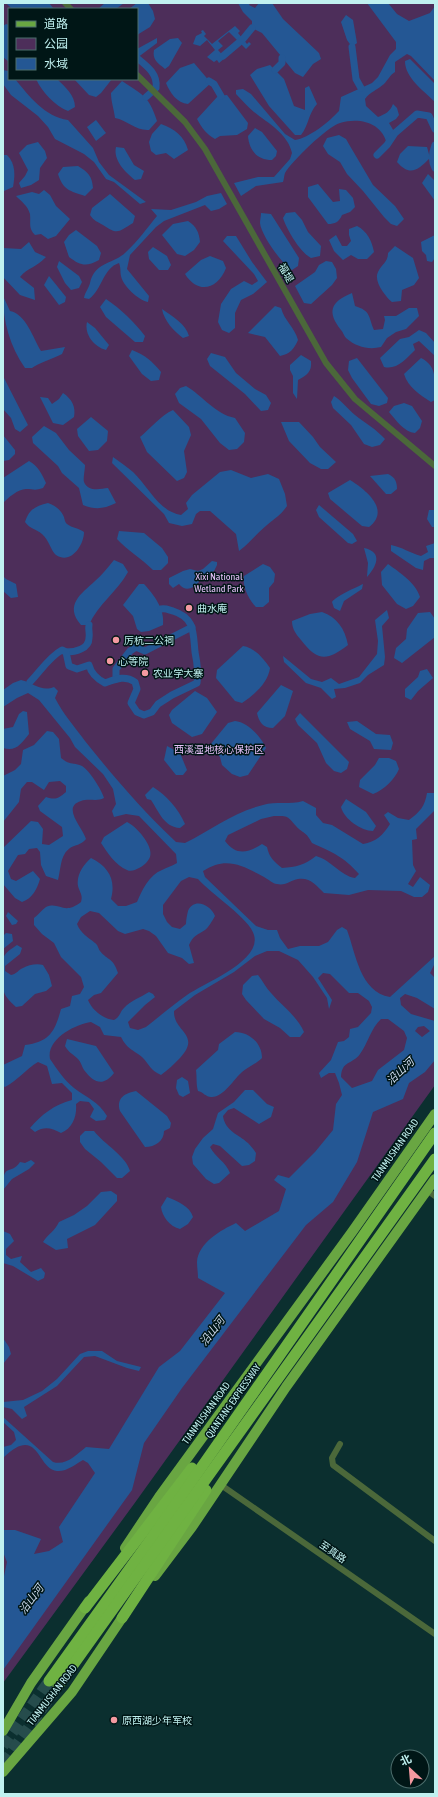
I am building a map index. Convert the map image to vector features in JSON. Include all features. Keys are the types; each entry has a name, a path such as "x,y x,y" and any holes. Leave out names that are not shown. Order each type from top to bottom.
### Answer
{"highway":[{"name":"QIANTANG EXPRESSWAY","path":"435,1133 166,1518 54,1684 257,1409 435,1159"},
{"path":"85,1608 138,1540 165,1502 246,1403"},
{"path":"122,1618 189,1517 257,1409"}],"main road":[{"name":"TIANMUSHAN ROAD","path":"3,1731 31,1684 85,1608 159,1497 435,1114"},
{"name":"TIANMUSHAN ROAD","path":"3,1772 72,1692 122,1618 192,1527 286,1387 431,1193 435,1179"}],"street":[{"name":"福堤","path":"138,76 185,122 205,148 326,363 355,399 435,466"},
{"path":"340,1444 332,1458 333,1465 435,1541"},
{"name":"至真路","path":"221,1485 435,1634"}],"green space":[{"name":"西溪湿地核心保护区","path":"3,3 435,3 435,1085 134,1504 3,1683"}],"water":[{"path":"6,3 49,3 53,8 11,8"},
{"path":"105,3 124,3 117,8 99,8"},
{"path":"137,3 148,3 153,11 155,19 150,27 138,34 138,8 130,8"},
{"path":"238,3 250,3 249,5 255,8 259,3 272,3 283,19 319,53 321,59 313,64 303,77 295,73 262,33 252,28 252,21 243,12"},
{"path":"367,3 388,3 397,14 409,21 430,13 435,6 435,81 411,56 407,54 395,62 395,72 384,84 365,99 366,106 378,117 389,111 393,104 397,108 399,115 396,119 389,123 395,133 391,138 391,144 387,145 385,137 381,131 370,124 355,121 340,123 319,137 302,153 285,173 283,182 256,186 241,196 234,183 258,177 274,177 290,159 292,153 290,146 282,135 254,112 236,94 236,90 243,89 251,94 285,134 295,140 300,139 318,129 339,111 341,97 372,83 378,77 390,55 396,49 396,42"},
{"path":"346,15 353,20 357,43 352,47 347,40 341,22"},
{"path":"8,25 8,61 3,57 3,26"},
{"path":"235,26 240,31 238,33 247,44 249,42 251,44 246,49 229,32 218,41 223,46 218,50 225,58 219,63 217,60 214,62 207,57 215,50 207,40 200,46 193,44 196,36 202,33 201,31 203,30 206,34 204,36 212,44"},
{"path":"157,38 157,43 138,57 138,48"},
{"path":"178,38 182,43 169,66 165,69 155,59 154,50 170,39"},
{"path":"410,59 435,84 435,102 416,84 408,73 405,61"},
{"path":"194,63 211,83 188,104 180,102 174,97 166,83 180,68"},
{"path":"270,65 284,79 294,106 305,110 305,88 309,86 317,104 301,135 295,135 269,106 250,75 257,69"},
{"path":"3,70 8,71 8,80 16,80 38,105 52,115 68,120 93,148 99,162 109,175 146,202 140,204 114,182 106,179 94,162 84,154 55,139 48,127 38,116 11,95 3,84"},
{"path":"37,80 58,80 71,95 75,103 75,107 68,111 58,106 45,94"},
{"path":"75,80 111,80 96,97 89,95"},
{"path":"122,81 140,93 151,106 157,121 149,130 140,129 115,118 111,93"},
{"path":"227,95 248,123 247,129 237,135 220,136 215,139 204,130 197,119 218,96"},
{"path":"96,120 106,133 96,141 87,127"},
{"path":"161,124 171,128 178,134 184,141 188,150 174,159 166,153 156,155 151,151 149,142 152,134"},
{"path":"255,128 262,132 277,151 276,156 272,160 267,160 258,156 252,150 248,136"},
{"path":"339,135 346,139 373,185 395,206 404,219 397,226 391,224 384,217 347,174 340,162 328,154 323,146 327,138"},
{"path":"38,142 45,151 47,158 40,168 39,180 31,185 21,188 19,183 28,170 19,153 27,145"},
{"path":"408,146 427,147 430,158 422,166 414,170 402,167 397,162 400,154"},
{"path":"116,147 124,148 134,165 144,171 141,179 135,180 127,173 116,157"},
{"path":"3,155 7,155 12,162 14,174 13,187 4,191"},
{"path":"78,166 89,175 92,180 93,188 85,196 75,193 65,187 58,174 63,167"},
{"path":"428,174 435,181 435,201 422,183"},
{"path":"318,184 333,202 340,201 339,189 346,190 353,198 355,207 350,212 342,215 340,219 333,224 328,224 308,197 308,187"},
{"path":"44,190 50,195 56,206 70,219 56,236 48,239 41,234 35,235 31,228 29,211 16,196 32,192 39,194"},
{"path":"221,193 227,204 219,209 211,211 205,205 164,221 156,227 130,255 127,269 149,296 148,302 136,296 122,280 119,263 109,269 97,290 89,299 84,298 92,276 96,271 100,267 126,252 157,216 151,209 171,210 196,202 207,196"},
{"path":"110,194 135,216 133,223 118,231 108,228 90,215 92,208"},
{"path":"295,212 302,220 308,232 321,246 320,256 311,258 307,255 298,246 291,234 283,218 286,213"},
{"path":"261,213 271,214 299,258 298,266 292,270 278,256 264,235 260,223"},
{"path":"188,221 197,230 200,242 194,250 185,256 177,254 162,235 173,224"},
{"path":"357,226 364,231 368,237 374,252 367,259 358,259 351,255 343,260 334,251 329,240 336,235 342,246 347,246 351,241 349,229"},
{"path":"76,230 97,246 101,253 99,260 91,264 80,264 69,257 64,242 69,235"},
{"path":"435,235 435,258 432,262 427,261 426,255 422,251 421,242"},
{"path":"227,236 236,236 252,262 267,282 253,294 241,300 235,313 235,328 229,333 222,330 218,322 221,304 231,289 244,281 252,285 258,281 254,274 223,241"},
{"path":"29,242 35,252 46,257 20,277 34,288 35,300 20,295 3,277 3,248 21,249"},
{"path":"395,246 413,258 419,278 414,285 402,290 401,301 392,302 381,288 377,280 377,276 387,259 388,253"},
{"path":"153,247 167,256 171,265 168,270 159,270 149,259 148,252"},
{"path":"210,256 223,261 226,268 218,281 213,285 202,287 196,285 190,281 185,274 201,260"},
{"path":"59,261 79,276 82,282 79,288 71,290 65,283 57,267"},
{"path":"326,261 332,262 336,269 337,278 332,285 311,304 304,303 295,286 315,272 319,265"},
{"path":"49,276 66,297 65,302 59,305 44,285"},
{"path":"352,293 355,306 366,312 370,318 374,330 383,329 385,320 384,316 396,316 409,308 417,308 419,316 406,329 396,332 387,338 381,347 367,348 358,346 345,337 334,318 333,313 335,304 345,296"},
{"path":"3,296 10,311 16,313 25,322 41,351 65,347 62,354 32,368 25,368 15,351 8,334 4,315"},
{"path":"106,299 122,311 141,331 145,336 143,342 135,342 106,317 100,307"},
{"path":"275,306 281,308 298,340 291,351 280,356 265,337 248,333"},
{"path":"162,309 182,324 189,336 183,338 176,332 167,322"},
{"path":"87,322 95,328 109,345 106,350 98,346 91,339 86,327"},
{"path":"419,330 426,333 435,343 435,356 419,341 413,344 415,350 401,363 389,368 384,367 380,358 400,339 409,337"},
{"path":"132,350 145,356 158,368 161,372 159,380 151,381 142,374 129,356"},
{"path":"211,353 225,357 236,373 255,389 266,395 271,403 268,410 261,411 245,394 210,366 207,359"},
{"path":"301,355 311,361 311,368 308,373 298,380 297,399 293,393 293,376 290,370 290,365"},
{"path":"357,358 388,398 387,403 379,406 371,404 352,378 348,370 349,361"},
{"path":"421,358 426,361 433,370 435,381 435,400 431,402 411,387 404,374"},
{"path":"3,376 28,425 20,432 15,429 11,418 3,409"},
{"path":"186,386 221,413 235,418 245,433 244,442 237,449 229,450 220,443 201,419 179,403 175,394 180,388"},
{"path":"63,393 73,404 74,417 63,425 53,423 40,397 48,398 52,404 59,399"},
{"path":"334,396 355,415 382,435 385,439 380,445 372,447 364,444 351,425 333,408 331,402"},
{"path":"404,403 412,406 422,421 420,428 415,433 404,428 389,412 394,406"},
{"path":"173,410 189,427 191,435 184,451 187,472 184,478 177,481 147,452 140,437 160,419"},
{"path":"91,417 108,431 107,441 98,450 89,451 78,436 77,429"},
{"path":"281,422 299,422 320,447 336,462 328,469 321,469 310,463 289,441"},
{"path":"44,426 56,433 69,450 85,465 84,482 86,485 91,489 108,488 116,503 100,508 92,508 83,505 79,488 33,443 32,437"},
{"path":"3,435 15,450 15,454 9,460 3,461"},
{"path":"113,457 133,472 154,498 173,513 181,515 188,509 186,503 192,495 220,472 231,470 251,478 268,474 279,479 285,494 287,506 239,551 236,534 210,511 200,511 196,514 192,524 182,526 169,523 164,514 112,463"},
{"path":"29,461 43,476 46,483 43,488 36,490 20,490 10,496 3,503 3,478"},
{"path":"388,474 394,478 397,484 397,489 391,494 386,494 370,476"},
{"path":"350,480 369,495 377,507 378,514 375,521 369,527 362,526 330,499 328,493"},
{"path":"48,503 55,506 60,511 67,524 84,532 79,548 71,556 62,557 56,555 44,536 25,522 31,511 40,505"},
{"path":"319,505 353,534 357,541 352,544 348,543 319,517 316,510"},
{"path":"429,510 435,510 435,527 432,527 427,519"},
{"path":"119,531 144,533 162,548 168,557 168,563 161,570 153,570 117,539"},
{"path":"435,543 435,558 430,558 424,561 423,570 416,568 391,551 391,545 421,556 428,552 426,546"},
{"path":"364,548 370,550 376,556 375,564 367,577 368,563"},
{"path":"114,560 123,564 128,572 119,586 97,611 89,625 81,625 74,612 76,600"},
{"path":"212,561 217,562 214,571 199,580 199,582 191,588 184,588 179,584 173,588 169,584 169,578 190,569 198,571 203,569"},
{"path":"263,564 270,567 275,574 274,582 269,588 269,602 263,607 256,607 247,593 244,584 244,576"},
{"path":"388,564 407,578 418,592 420,597 413,606 406,609 397,604 382,585 381,572"},
{"path":"3,576 16,584 18,597 11,598 3,591"},
{"path":"139,584 144,584 161,608 163,625 149,631 141,632 137,629 133,616 123,605"},
{"path":"363,584 362,589 344,601 340,611 334,608 332,602 337,597"},
{"path":"387,610 389,618 382,626 385,657 384,665 368,675 360,683 345,688 334,689 336,697 332,699 321,688 306,683 284,662 283,656 311,679 322,682 331,678 339,684 359,677 377,654 378,641 375,620"},
{"path":"322,612 332,617 340,624 348,645 334,654 323,657 313,652 297,636 292,621 310,614"},
{"path":"430,612 435,619 435,637 402,663 394,658 396,648 406,639 407,629 418,613"},
{"path":"243,646 255,651 262,657 270,668 263,684 256,692 242,703 235,701 216,678 217,670"},
{"path":"427,669 433,678 418,691 411,700 405,697 405,689 418,677 420,671"},
{"name":"沿山河","path":"21,680 41,688 54,687 58,691 55,698 58,704 85,741 129,793 176,842 185,843 232,817 252,808 268,804 303,801 316,808 316,815 323,823 332,825 363,844 375,840 385,831 390,824 384,815 388,812 398,818 409,820 416,814 425,802 427,793 435,793 435,810 416,829 417,839 412,840 413,865 416,871 408,884 413,887 420,877 430,885 428,892 422,897 414,897 401,891 368,890 349,895 324,893 306,879 298,879 283,884 275,884 248,869 227,863 211,866 203,871 205,877 256,926 268,930 277,930 280,938 288,949 300,946 319,946 328,942 337,930 342,927 347,930 361,971 372,988 380,994 390,997 435,956 435,963 430,973 435,978 435,1009 417,998 405,994 400,998 401,1005 411,1014 435,1021 435,1060 425,1072 409,1083 403,1099 373,1112 357,1162 333,1202 306,1225 182,1388 144,1443 132,1490 3,1670 3,1581 7,1562 3,1552 3,1530 15,1530 41,1539 34,1554 49,1551 63,1542 59,1527 95,1473 88,1463 83,1460 64,1470 57,1471 50,1469 31,1446 24,1445 15,1448 3,1458 3,1447 11,1445 16,1440 14,1432 3,1422 3,1417 53,1462 58,1463 67,1461 86,1447 109,1449 159,1367 180,1351 225,1293 198,1278 197,1262 201,1249 217,1233 236,1223 245,1231 279,1211 286,1189 274,1180 278,1175 289,1178 315,1152 333,1130 336,1104 342,1095 335,1073 329,1073 321,1078 319,1073 331,1060 338,1042 344,1041 349,1037 350,1029 358,1027 371,1013 372,1007 369,1001 358,993 349,993 330,974 323,973 318,978 332,1000 329,1009 327,998 313,977 298,960 279,951 267,951 255,956 234,972 195,995 174,1011 178,1024 188,1038 188,1043 186,1050 180,1058 161,1075 150,1067 142,1057 123,1041 121,1037 104,1035 100,1027 91,1022 70,1029 63,1034 53,1045 50,1052 50,1059 67,1082 96,1103 107,1116 105,1120 96,1121 90,1117 94,1109 89,1102 80,1101 76,1104 76,1113 71,1125 65,1131 61,1133 45,1128 35,1132 30,1128 39,1118 49,1111 72,1100 72,1093 62,1083 52,1084 47,1066 38,1062 14,1082 5,1087 3,1086 3,1065 22,1056 25,1045 46,1038 54,1029 61,1009 70,1006 72,996 80,994 84,987 81,977 61,957 54,943 42,934 34,925 34,918 46,907 55,906 70,908 81,902 82,900 78,886 78,878 83,867 91,858 107,870 110,875 113,886 111,899 118,906 126,906 137,902 153,875 177,863 176,854 139,816 126,814 114,817 112,811 116,804 113,789 103,774 75,747 70,738 39,700 28,693 3,707 3,690 13,683","holes":["274,816 287,817 298,829 306,834 312,843 326,849 348,863 359,874 355,878 350,877 316,856 308,862 300,865 282,868 272,859 267,847 262,844 242,852 233,849 225,841 228,835 261,819","189,877 198,879 245,921 254,935 254,945 249,954 241,962 218,978 187,995 146,1027 138,1030 130,1028 128,1022 155,997 149,992 132,1001 114,1020 102,1016 92,1007 88,1000 94,995 101,993 118,973 114,964 100,951 96,944 85,935 77,924 81,917 90,911 99,913 118,931 125,934 143,929 149,931 156,936 168,953 182,958 189,964 194,963 189,945 197,935 208,927 215,916 206,906 202,904 194,904 188,911 186,924 180,929 172,927 167,922 163,914 163,905 181,881","381,1019 388,1019 404,1031 407,1038 404,1050 378,1070 372,1081 352,1088 341,1077 343,1068 360,1054","424,1026 430,1031 422,1037 415,1031 418,1027"]},
{"path":"281,685 293,691 285,716 273,728 264,726 260,722 257,713"},
{"path":"195,691 207,698 217,712 202,734 192,737 172,723 169,715 172,710"},
{"path":"23,711 27,712 29,734 21,744 15,748 3,748 3,729 13,727 19,714"},
{"path":"300,713 349,762 347,769 341,773 334,771 326,763 317,743 298,725 295,719"},
{"path":"235,721 245,724 254,731 266,748 248,775 240,777 232,774 222,765 220,757 210,745 228,723"},
{"path":"357,721 376,734 390,735 393,743 391,750 374,749 370,741 350,729 347,722"},
{"path":"47,731 53,732 59,739 61,758 67,762 85,768 95,780 104,798 99,800 81,801 75,804 73,813 86,839 82,843 70,848 64,854 58,880 46,876 41,865 40,852 37,848 29,849 25,854 18,855 8,871 11,879 16,881 33,871 40,879 34,893 22,902 15,898 3,884 3,848 31,821 38,822 43,829 42,844 49,845 63,836 62,827 40,811 38,806 46,797 54,799 61,796 66,792 66,786 60,781 49,782 44,790 32,782 27,782 21,789 19,802 3,822 3,776 15,770 21,764 23,750 34,745"},
{"path":"167,746 180,753 187,770 183,775 176,775 164,760"},
{"path":"379,758 389,758 396,761 399,769 389,784 373,794 359,787 360,780 375,765"},
{"path":"153,787 167,798 179,813 185,824 180,828 174,827 166,822 159,814 151,800 147,799 145,795"},
{"path":"346,799 366,812 376,826 373,831 358,827 349,820 341,807"},
{"path":"127,822 135,828 147,842 151,853 145,864 132,871 128,871 116,862 101,843 104,837"},
{"path":"8,912 18,921 16,924 12,925 6,916"},
{"path":"6,933 12,934 13,941 3,949 3,936"},
{"path":"17,945 22,948 20,954 5,966 5,971 11,975 27,966 41,964 49,975 52,986 46,991 35,994 22,1006 16,1007 7,998 4,992 2,960 9,951"},
{"path":"258,975 269,991 298,1021 304,1032 300,1037 290,1037 280,1028 264,1019 246,1000 242,994 243,985 252,976"},
{"path":"235,1032 245,1034 254,1039 260,1048 262,1058 242,1072 228,1088 220,1094 211,1097 198,1091 196,1070 218,1050 219,1044"},
{"path":"67,1039 96,1046 114,1073 102,1082 91,1078 84,1070 79,1060 66,1048 65,1046"},
{"path":"182,1077 188,1081 190,1093 183,1097 179,1095 176,1088 177,1080"},
{"path":"245,1090 253,1090 267,1104 274,1107 271,1117 259,1124 234,1108 228,1110 223,1116 226,1125 232,1132 248,1143 256,1153 255,1161 249,1165 242,1166 220,1146 213,1144 210,1147 230,1173 219,1183 214,1184 206,1179 193,1164 192,1157 195,1149 203,1138 213,1129 218,1113 234,1102"},
{"path":"136,1091 167,1116 171,1123 170,1128 164,1131 164,1135 161,1140 152,1146 145,1147 120,1111 120,1099 128,1093"},
{"path":"85,1131 94,1131 124,1160 130,1171 122,1178 117,1178 85,1149 80,1142 80,1136"},
{"path":"31,1160 35,1163 29,1169 12,1179 3,1190 4,1175 6,1172 20,1162 25,1163"},
{"path":"111,1191 117,1195 117,1201 95,1225 67,1239 68,1248 56,1250 43,1242 56,1228 59,1222 74,1215 87,1206 101,1192"},
{"path":"167,1197 186,1207 193,1217 188,1224 180,1229 170,1224 163,1214 161,1207"},
{"path":"3,1231 10,1234 14,1241 6,1249 6,1255 11,1259 22,1256 20,1262 31,1272 41,1268 45,1273 44,1278 38,1281 13,1266 3,1263"},
{"path":"3,1338 9,1347 11,1354 3,1364"},
{"path":"88,1351 102,1351 117,1361 141,1367 139,1371 95,1356 84,1357 57,1386 24,1407 27,1416 22,1419 12,1409 3,1407 3,1402 23,1400 42,1391 57,1379 80,1354"}],"waterway":[{"path":"223,56 243,39 252,28"},
{"path":"352,47 356,79 361,88"},
{"path":"275,70 282,63 282,58"},
{"path":"138,59 154,74 156,83 156,88 146,97"},
{"path":"209,81 214,84 221,96"},
{"path":"377,155 387,145 395,133 417,114 429,116 435,129"},
{"path":"435,145 432,157 435,168"},
{"path":"30,682 49,661 62,650 66,652 69,666 77,669 89,665 95,676 105,683 124,678 135,682 137,689 131,703 137,712 144,715 152,712 158,704 172,695 197,683 198,679 198,668 192,627 180,614 167,609 161,609"},
{"path":"66,652 81,649 87,645 89,625"},
{"path":"116,679 116,669 130,651 136,647 145,651 192,627"}],"tunnel":[{"path":"3,1746 49,1681"},
{"path":"3,1764 58,1686"}],"place":[{"name":"曲水庵","path":"189,608"},
{"name":"厉杭二公祠","path":"116,640"},
{"name":"心等院","path":"110,661"},
{"name":"农业学大寨","path":"145,673"},
{"name":"原西湖少年军校","path":"114,1720"}],"park label":[{"name":"Xixi National Wetland Park","path":"219,582"}]}
